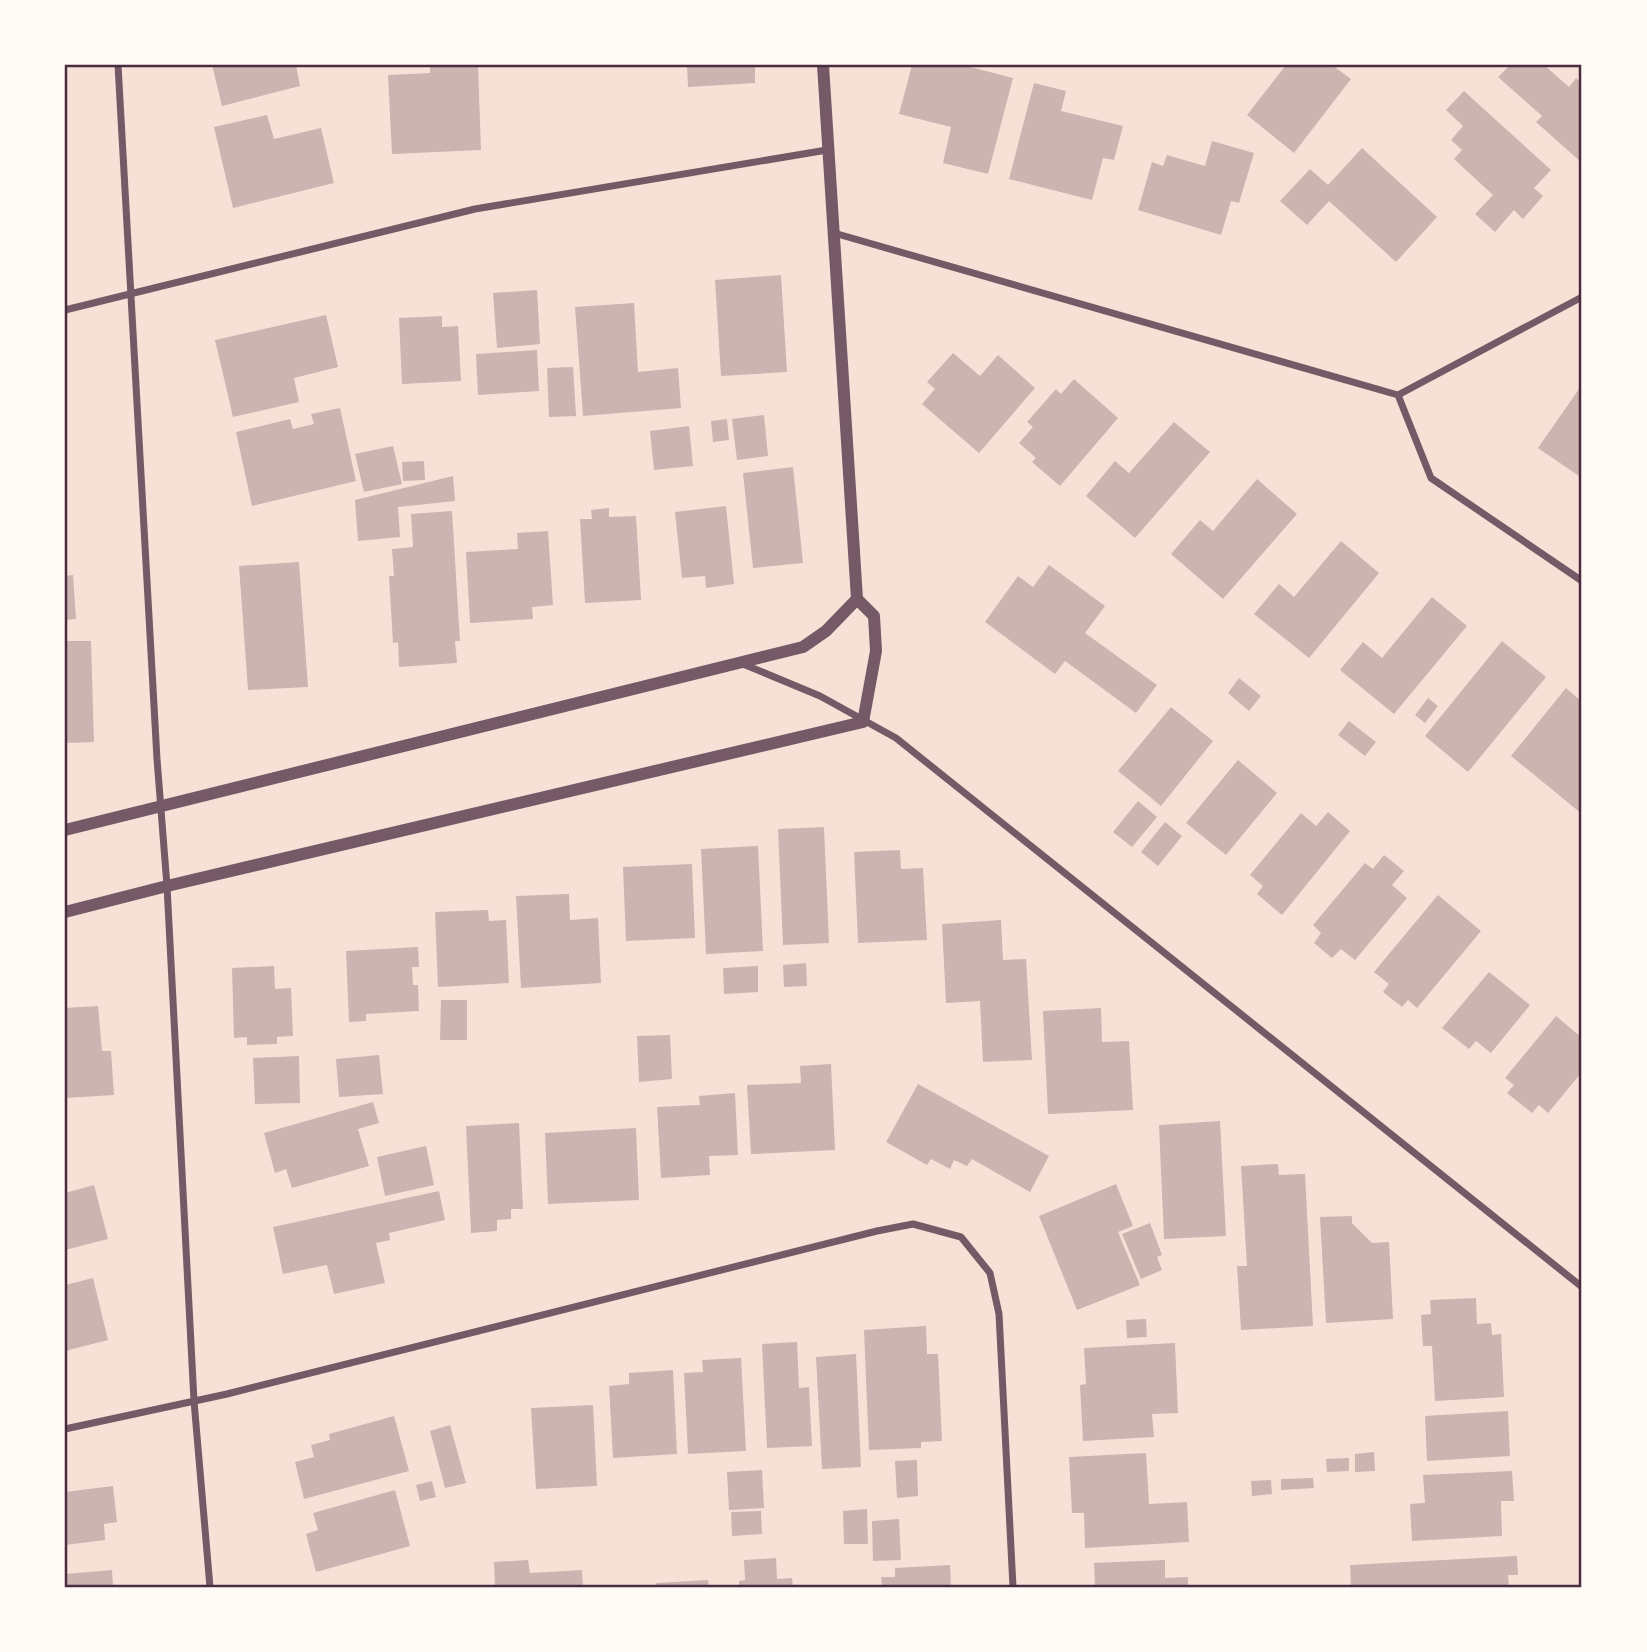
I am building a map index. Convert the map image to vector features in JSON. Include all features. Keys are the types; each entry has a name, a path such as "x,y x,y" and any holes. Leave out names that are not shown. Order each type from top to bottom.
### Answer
{"street":[{"path":"118,65 167,886 194,1401 210,1587"},
{"path":"823,65 857,598 874,616 876,651 863,722"},
{"path":"65,310 475,209 827,150"},
{"path":"834,233 1398,395 1582,298"},
{"path":"1398,395 1431,478 1582,581"},
{"path":"65,830 803,647 826,631 857,598"},
{"path":"740,663 820,696 896,738 1582,1287"},
{"path":"65,912 863,722"},
{"path":"65,1429 194,1401 913,1224 961,1237 990,1273 999,1314 1013,1587"}],"building":[{"path":"212,65 296,65 300,86 222,106"},
{"path":"430,65 478,65 481,150 392,154 388,75 430,73"},
{"path":"687,65 755,65 755,83 688,87"},
{"path":"912,65 963,65 1013,78 988,174 943,163 951,127 899,114"},
{"path":"1286,65 1332,65 1351,79 1294,153 1247,115"},
{"path":"1510,65 1544,65 1569,87 1576,78 1582,84 1582,163 1536,122 1542,116 1498,77"},
{"path":"1034,83 1066,91 1061,111 1123,126 1114,160 1103,158 1092,200 1009,179"},
{"path":"1464,91 1551,170 1534,188 1543,196 1523,219 1514,210 1495,232 1475,214 1493,195 1454,159 1462,150 1451,140 1463,126 1446,110"},
{"path":"267,115 274,139 321,128 334,183 233,208 214,127"},
{"path":"1212,141 1254,153 1239,203 1231,201 1221,235 1138,210 1152,162 1163,166 1167,155 1205,166"},
{"path":"1362,148 1437,217 1396,262 1329,201 1307,225 1280,201 1310,169 1328,185"},
{"path":"781,275 787,372 721,376 715,280"},
{"path":"537,290 540,344 497,348 493,293"},
{"path":"634,303 638,372 678,368 681,408 583,416 575,307"},
{"path":"326,315 338,367 294,378 299,402 233,417 215,340"},
{"path":"442,316 442,327 458,326 461,381 402,384 399,318"},
{"path":"537,350 539,391 478,395 476,354"},
{"path":"953,353 980,376 998,355 1035,388 979,453 922,404 935,389 927,382"},
{"path":"573,367 576,416 549,417 547,368"},
{"path":"1074,379 1118,418 1060,486 1032,462 1036,458 1019,443 1033,427 1027,422 1056,389 1061,394"},
{"path":"1579,389 1582,391 1582,478 1538,448"},
{"path":"340,408 356,481 252,506 236,432 290,419 293,429 314,424 311,414"},
{"path":"764,415 768,456 737,460 732,419"},
{"path":"727,419 729,440 713,442 711,421"},
{"path":"1174,422 1210,452 1135,538 1086,496 1115,461 1129,473"},
{"path":"689,426 693,466 654,470 650,431"},
{"path":"393,446 402,484 364,492 355,454"},
{"path":"424,461 425,480 403,481 402,462"},
{"path":"793,467 803,563 753,568 743,473"},
{"path":"453,476 455,501 398,507 400,537 358,541 355,500"},
{"path":"1257,479 1297,514 1223,599 1171,554 1200,520 1213,531"},
{"path":"726,506 734,584 706,588 705,576 682,578 675,512"},
{"path":"609,508 609,517 636,516 641,600 585,603 580,519 592,519 591,510"},
{"path":"452,511 460,641 455,641 457,663 399,667 398,642 393,643 389,576 394,576 392,549 413,547 411,514"},
{"path":"548,531 553,605 532,607 533,619 470,623 466,552 518,549 517,533"},
{"path":"1341,541 1379,573 1309,658 1254,614 1279,584 1294,597"},
{"path":"299,562 308,687 248,690 239,566"},
{"path":"1049,565 1105,606 1085,633 1157,685 1136,713 1065,661 1055,674 985,622 1018,576 1033,587"},
{"path":"73,575 76,619 65,620 65,576"},
{"path":"1432,597 1467,626 1394,714 1340,670 1363,642 1382,658"},
{"path":"65,641 91,641 94,742 65,743"},
{"path":"1502,641 1546,677 1468,772 1425,736"},
{"path":"1239,678 1261,696 1249,711 1228,693"},
{"path":"1566,688 1582,702 1582,814 1511,756"},
{"path":"1428,698 1438,706 1425,723 1415,715"},
{"path":"1171,707 1213,741 1161,806 1118,771"},
{"path":"1349,721 1376,742 1365,756 1338,735"},
{"path":"1238,760 1277,793 1226,855 1186,823"},
{"path":"1138,801 1157,817 1132,847 1113,832"},
{"path":"1328,812 1350,831 1282,915 1257,894 1263,886 1250,875 1301,813 1316,826"},
{"path":"1165,822 1182,836 1158,866 1141,852"},
{"path":"824,827 829,943 783,945 778,829"},
{"path":"758,846 763,951 706,954 701,849"},
{"path":"900,850 901,869 923,868 927,940 858,943 854,852"},
{"path":"1384,855 1404,871 1392,885 1407,898 1355,960 1341,949 1332,958 1314,943 1321,933 1313,925 1365,863 1373,869"},
{"path":"692,864 695,938 626,941 623,867"},
{"path":"569,894 570,920 598,918 601,983 521,988 516,896"},
{"path":"1438,895 1481,931 1417,1008 1408,1000 1402,1007 1383,992 1389,984 1374,972"},
{"path":"488,910 489,921 506,920 509,983 438,987 435,912"},
{"path":"1001,920 1003,960 1026,959 1032,1060 983,1062 980,1001 946,1003 942,924"},
{"path":"418,947 419,967 412,967 413,985 418,985 419,1011 366,1014 366,1021 349,1022 346,951"},
{"path":"806,963 807,986 784,987 783,965"},
{"path":"274,966 275,989 291,988 293,1036 277,1037 277,1044 247,1045 247,1037 234,1038 232,968"},
{"path":"758,966 758,992 724,994 723,968"},
{"path":"1489,972 1530,1005 1491,1053 1476,1041 1469,1049 1442,1028"},
{"path":"441,1000 467,1000 467,1040 440,1040"},
{"path":"98,1006 102,1051 111,1051 114,1095 65,1098 65,1008"},
{"path":"1101,1008 1102,1042 1129,1041 1133,1110 1048,1114 1043,1011"},
{"path":"1556,1016 1582,1038 1582,1072 1548,1113 1539,1105 1532,1113 1507,1093 1514,1085 1505,1078"},
{"path":"670,1035 672,1079 639,1082 637,1036"},
{"path":"379,1055 383,1094 339,1097 336,1059"},
{"path":"299,1056 300,1103 255,1104 253,1058"},
{"path":"831,1064 835,1150 751,1154 747,1085 801,1083 800,1066"},
{"path":"918,1084 1049,1156 1030,1192 972,1159 967,1166 954,1160 950,1169 931,1159 927,1165 886,1142"},
{"path":"735,1093 738,1155 709,1156 710,1175 661,1178 657,1107 700,1105 699,1096"},
{"path":"373,1102 379,1123 358,1129 369,1166 292,1188 286,1169 275,1173 264,1133"},
{"path":"1220,1121 1226,1236 1164,1239 1159,1125"},
{"path":"519,1123 523,1209 511,1209 511,1219 497,1220 497,1231 471,1233 466,1126"},
{"path":"636,1128 639,1200 548,1204 545,1133"},
{"path":"426,1146 434,1185 385,1196 377,1157"},
{"path":"1278,1164 1279,1175 1305,1174 1313,1326 1241,1330 1237,1266 1247,1266 1241,1166"},
{"path":"1116,1184 1133,1226 1118,1232 1140,1285 1077,1310 1039,1216"},
{"path":"94,1185 108,1239 65,1250 65,1193"},
{"path":"439,1191 445,1220 389,1233 390,1240 376,1243 385,1283 334,1294 327,1265 283,1274 273,1227"},
{"path":"1352,1216 1352,1223 1372,1243 1389,1242 1393,1319 1326,1323 1320,1217"},
{"path":"1150,1223 1162,1255 1157,1257 1162,1270 1141,1279 1122,1234"},
{"path":"93,1278 108,1340 65,1351 65,1285"},
{"path":"1476,1298 1477,1324 1491,1323 1492,1335 1501,1334 1504,1397 1435,1401 1432,1346 1423,1346 1421,1315 1431,1314 1430,1300"},
{"path":"1146,1319 1147,1337 1127,1338 1126,1320"},
{"path":"926,1326 927,1354 938,1354 942,1441 921,1442 921,1448 869,1450 864,1330"},
{"path":"797,1342 799,1388 809,1387 812,1446 767,1448 762,1344"},
{"path":"1175,1343 1178,1413 1152,1414 1154,1437 1083,1441 1080,1385 1086,1384 1084,1348"},
{"path":"856,1354 861,1467 822,1469 816,1357"},
{"path":"741,1358 746,1451 688,1454 684,1373 703,1372 702,1360"},
{"path":"673,1370 677,1454 613,1458 609,1386 629,1384 629,1373"},
{"path":"593,1405 597,1486 536,1489 531,1408"},
{"path":"1508,1411 1510,1456 1427,1461 1425,1416"},
{"path":"394,1416 409,1471 304,1499 295,1462 314,1457 311,1445 330,1440 329,1434"},
{"path":"450,1425 466,1483 445,1488 430,1431"},
{"path":"1374,1452 1375,1471 1355,1472 1355,1454"},
{"path":"1146,1453 1149,1504 1187,1502 1189,1542 1085,1548 1084,1513 1072,1513 1069,1457"},
{"path":"1349,1458 1349,1471 1327,1472 1326,1459"},
{"path":"917,1460 918,1496 897,1498 895,1461"},
{"path":"762,1470 764,1508 729,1510 727,1472"},
{"path":"1512,1471 1514,1501 1501,1501 1502,1536 1412,1541 1410,1504 1425,1503 1423,1475"},
{"path":"1313,1478 1314,1488 1281,1490 1281,1479"},
{"path":"1271,1480 1272,1494 1252,1496 1251,1481"},
{"path":"432,1481 436,1497 420,1501 416,1485"},
{"path":"113,1486 117,1522 104,1524 105,1540 65,1545 65,1492"},
{"path":"395,1490 410,1546 316,1572 306,1534 318,1530 313,1513"},
{"path":"867,1509 868,1544 844,1544 843,1511"},
{"path":"761,1511 762,1534 732,1536 731,1512"},
{"path":"899,1519 901,1560 873,1561 872,1521"},
{"path":"1517,1556 1518,1575 1508,1575 1509,1587 1351,1587 1350,1565"},
{"path":"776,1558 777,1579 792,1578 793,1587 739,1587 739,1581 745,1580 744,1560"},
{"path":"528,1560 530,1573 582,1570 583,1587 495,1587 494,1562"},
{"path":"1165,1560 1165,1578 1188,1577 1188,1587 1095,1587 1094,1563"},
{"path":"950,1565 951,1587 882,1587 881,1577 895,1577 895,1568"},
{"path":"112,1570 113,1587 65,1587 65,1574"},
{"path":"708,1580 709,1587 656,1587 656,1583"}]}
